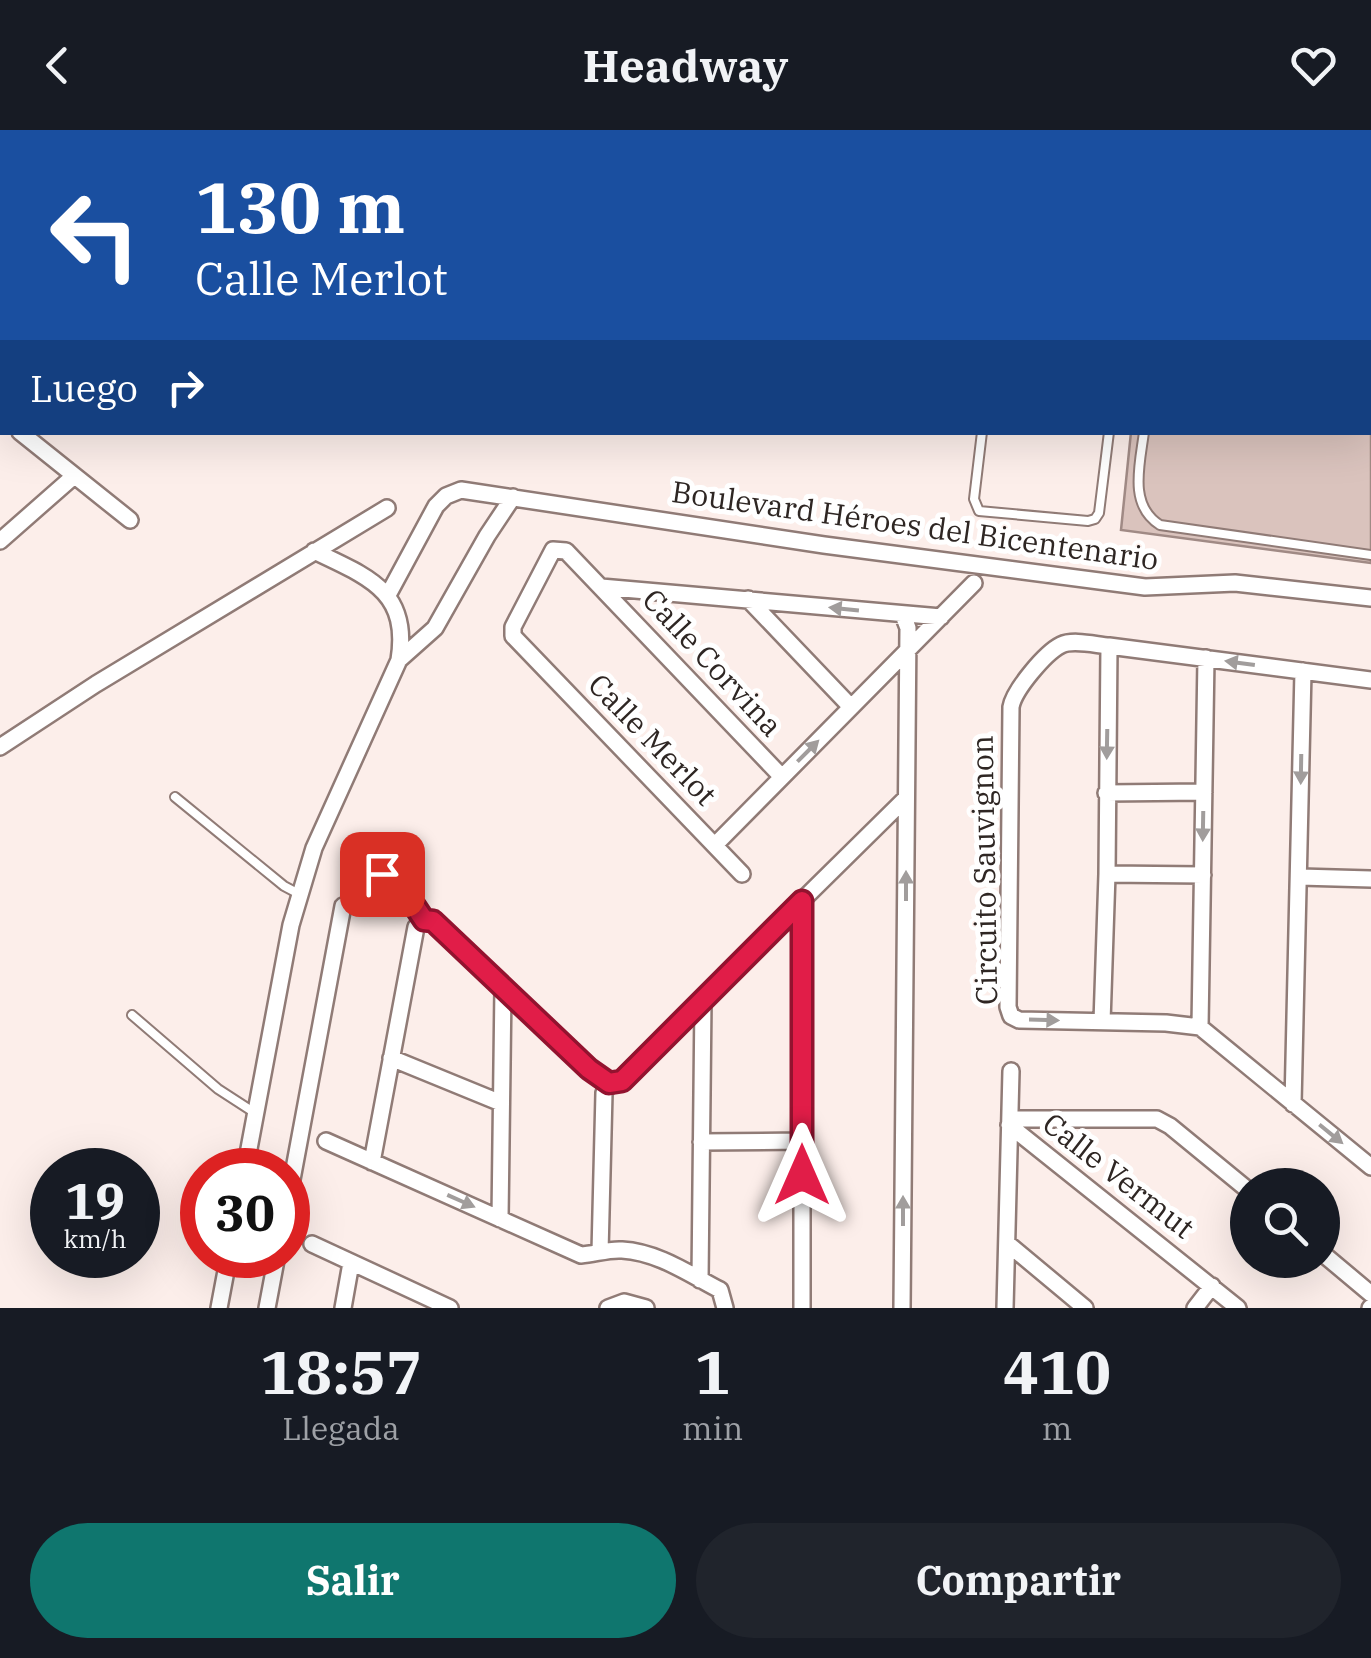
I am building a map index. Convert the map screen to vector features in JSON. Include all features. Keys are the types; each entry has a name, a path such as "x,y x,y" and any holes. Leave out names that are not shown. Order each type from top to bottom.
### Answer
{"street":[{"path":"24,435 130,520"},
{"path":"0,540 74,476"},
{"name":"Boulevard Héroes del Bicentenario","path":"388,594 436,506 446,496 461,490 842,548 1146,587 1235,583 1371,598"},
{"path":"399,660 435,628 513,497"},
{"path":"0,747 96,684 387,508"},
{"name":"Calle Corvina","path":"557,548 566,551 782,777"},
{"name":"Calle Merlot","path":"557,548 549,554 512,627 513,636 715,845 974,583"},
{"path":"249,1148 280,978 300,896 326,817 399,660 403,637 397,609 388,594 366,576 314,551"},
{"path":"601,587 941,617"},
{"path":"748,598 851,707"},
{"path":"902,1308 908,650 908,628 903,615"},
{"name":"Circuito Sauvignon","path":"1200,1027 1020,1020 1008,1012 1011,707 1017,689 1061,646 1109,646 1371,680"},
{"path":"1102,1022 1109,646"},
{"path":"1206,658 1200,1027 1371,1167"},
{"path":"1293,1104 1303,672"},
{"path":"882,676 898,682 907,694"},
{"path":"1106,793 1204,792"},
{"path":"372,1162 416,927 424,920 433,921 589,1069 609,1083 622,1081 906,798"},
{"path":"884,820 906,836"},
{"path":"715,845 742,874"},
{"path":"382,874 412,902 424,920"},
{"path":"1107,874 1203,876"},
{"path":"1300,876 1371,878"},
{"path":"802,901 802,1308"},
{"path":"298,1148 344,906"},
{"path":"500,1219 503,987"},
{"path":"700,1280 703,1000"},
{"path":"391,1058 501,1103"},
{"path":"1005,1308 1011,1071"},
{"path":"600,1252 604,1093 609,1083"},
{"path":"1009,1122 1156,1120 1170,1126 1230,1175"},
{"name":"Calle Vermut","path":"1009,1122 1238,1308"},
{"path":"326,1142 581,1255 644,1252 720,1290 725,1308"},
{"path":"701,1142 802,1142"},
{"path":"1006,1243 1085,1308"},
{"path":"312,1244 446,1307"},
{"path":"343,1308 351,1263"},
{"path":"1340,1268 1371,1294"},
{"path":"219,1308 225,1278"},
{"path":"267,1308 273,1278"},
{"path":"1195,1308 1212,1286"},
{"path":"608,1308 624,1302 646,1308"}],"lane":[{"path":"982,435 974,500 979,511 1092,520 1099,513 1109,435"},
{"path":"1144,435 1140,497 1146,514 1160,525 1371,555"},
{"path":"175,797 300,896"},
{"path":"132,1015 218,1089 256,1113"}],"building":[{"path":"1131,435 1371,435 1371,563 1121,530"}],"route":[{"path":"382,874 412,902 424,920 433,921 589,1069 609,1083 622,1081 802,901 802,1175"}]}
